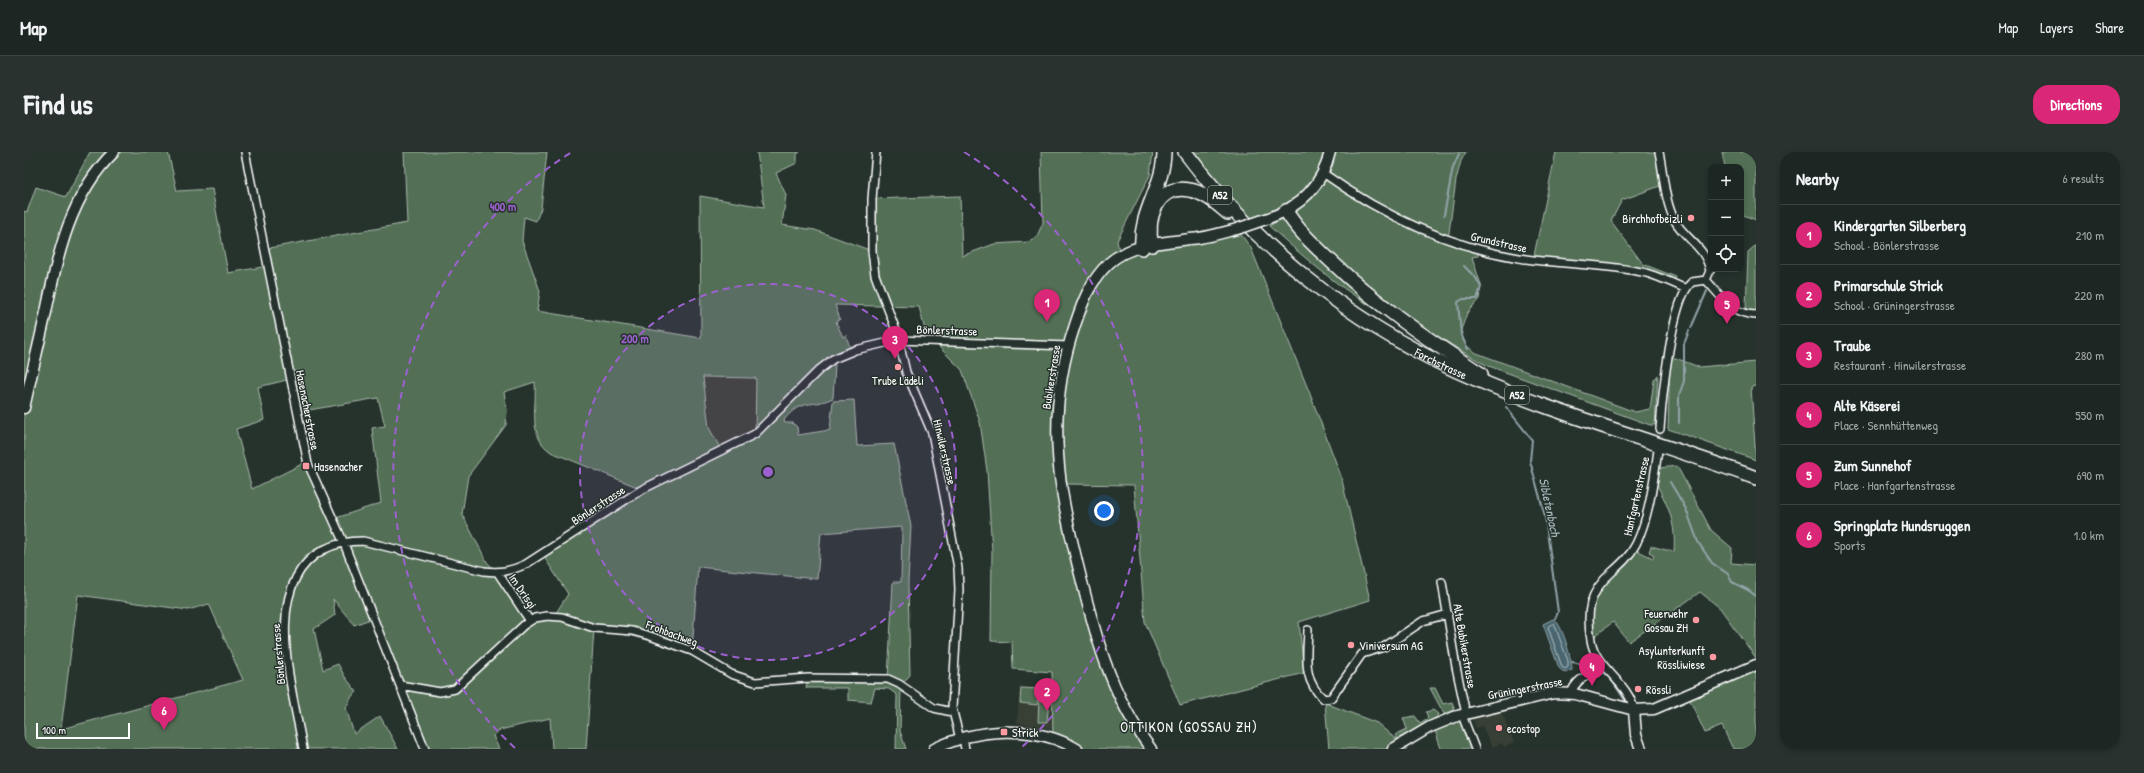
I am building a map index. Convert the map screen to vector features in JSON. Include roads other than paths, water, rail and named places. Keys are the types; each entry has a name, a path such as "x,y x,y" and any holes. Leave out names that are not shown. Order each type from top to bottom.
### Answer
{"highway":[{"path":"1147,246 1144,218 1160,178 1164,152"},
{"name":"Forchstrasse","path":"1185,152 1214,188 1257,234 1298,271 1349,310 1393,338 1440,363 1516,395 1756,478"},
{"name":"Forchstrasse","path":"1194,152 1217,182 1260,228 1328,286 1404,336 1481,374 1532,394 1756,470"},
{"path":"1147,246 1155,206 1164,196 1180,189 1193,190 1202,194 1257,234"},
{"path":"1286,211 1294,224 1319,250 1369,295 1428,340 1481,374"}],"main road":[{"path":"24,408 65,232 76,205 87,186 114,152"},
{"name":"Bubikerstrasse","path":"1152,749 1132,722 1106,668 1086,600 1061,486 1057,428 1060,390 1068,346 1084,297 1093,282 1111,262 1147,246 1200,238 1237,229 1286,211 1308,195 1323,173 1330,152"},
{"name":"Grüningerstrasse","path":"1393,749 1430,728 1464,714 1554,694 1571,693 1634,710 1649,710 1666,705 1756,665"},
{"path":"1634,710 1636,735 1641,749"},
{"path":"934,749 962,739 997,733 1018,732 1053,738 1077,749"}],"street":[{"name":"Hasenacherstrasse","path":"245,152 304,448 311,472 343,541 425,749"},
{"name":"Hinwilerstrasse","path":"876,152 872,199 873,263 877,285 898,340 904,367 923,407 933,437 958,568 959,590 952,673 952,712 965,749"},
{"path":"1660,152 1669,204 1677,223 1698,245 1704,255 1710,273 1706,280"},
{"name":"Grundstrasse","path":"1323,173 1368,203 1396,218 1464,245 1533,260 1639,272 1686,289"},
{"path":"1660,429 1668,354 1686,289 1692,282 1706,280"},
{"path":"1706,280 1734,310 1744,314 1756,315"},
{"name":"Bönlerstrasse","path":"303,749 287,656 285,629 287,603 293,583 307,561 332,545 343,541 374,543 484,571 498,573 514,570 526,564 641,490 755,434 811,378 833,359 855,350 898,340 1068,346"},
{"name":"Hanfgartenstrasse","path":"1634,710 1630,699 1594,653 1589,623 1591,601 1600,584 1626,559 1636,544 1650,492 1658,450"},
{"name":"Im Drisgi","path":"498,573 530,620"},
{"name":"Alte Bubikerstrasse","path":"1442,582 1464,714 1475,749"},
{"path":"1308,630 1307,673 1315,691 1324,699 1331,698 1362,654 1384,647 1423,621 1448,614"},
{"name":"Frohbachweg","path":"530,620 554,616 594,628 632,631 644,634 692,651 731,674 755,682 808,678 890,680 901,685 930,706 952,712"},
{"path":"400,685 440,692 455,689 530,620"},
{"path":"1571,693 1577,682 1596,671 1603,664"}],"water":[{"path":"1553,619 1560,627 1563,634 1570,659 1572,670 1565,673 1559,668 1543,624"}],"waterway":[{"name":"Sibletenbach","path":"1444,215 1453,167 1459,154"},
{"name":"Sibletenbach","path":"1464,266 1476,278 1481,287 1477,299 1463,299 1458,302 1461,335 1468,349"},
{"path":"1691,328 1707,291"},
{"path":"1679,423 1679,395 1684,381 1684,344 1689,331"},
{"name":"Sibletenbach","path":"1506,407 1532,440 1530,461 1545,516 1558,612 1555,619"},
{"path":"1670,482 1686,509 1698,542 1712,563 1728,574 1732,582 1756,596"},
{"path":"1572,662 1593,666"},
{"path":"1604,673 1611,679 1626,702"}],"tunnel":[{"path":"1658,447 1660,429"}],"place":[{"name":"Birchhofbeizli","path":"1691,218"},
{"name":"Kindergarten Silberberg","path":"1047,322"},
{"name":"Zum Sunnehof","path":"1727,324"},
{"name":"Traube","path":"895,359"},
{"name":"Trube Lädeli","path":"898,367"},
{"name":"Hasenacher","path":"306,466"},
{"name":"Feuerwehr Gossau ZH","path":"1696,620"},
{"name":"Viniversum AG","path":"1351,645"},
{"name":"Asylunterkunft Rössliwiese","path":"1713,657"},
{"name":"Alte Käserei","path":"1592,686"},
{"name":"Rössli","path":"1638,689"},
{"name":"Primarschule Strick","path":"1047,711"},
{"name":"ecostop","path":"1499,728"},
{"name":"Springplatz Hundsruggen","path":"164,730"},
{"name":"Strick","path":"1004,732"}],"district":[{"name":"OTTIKON (GOSSAU ZH)","path":"1189,726"}]}
